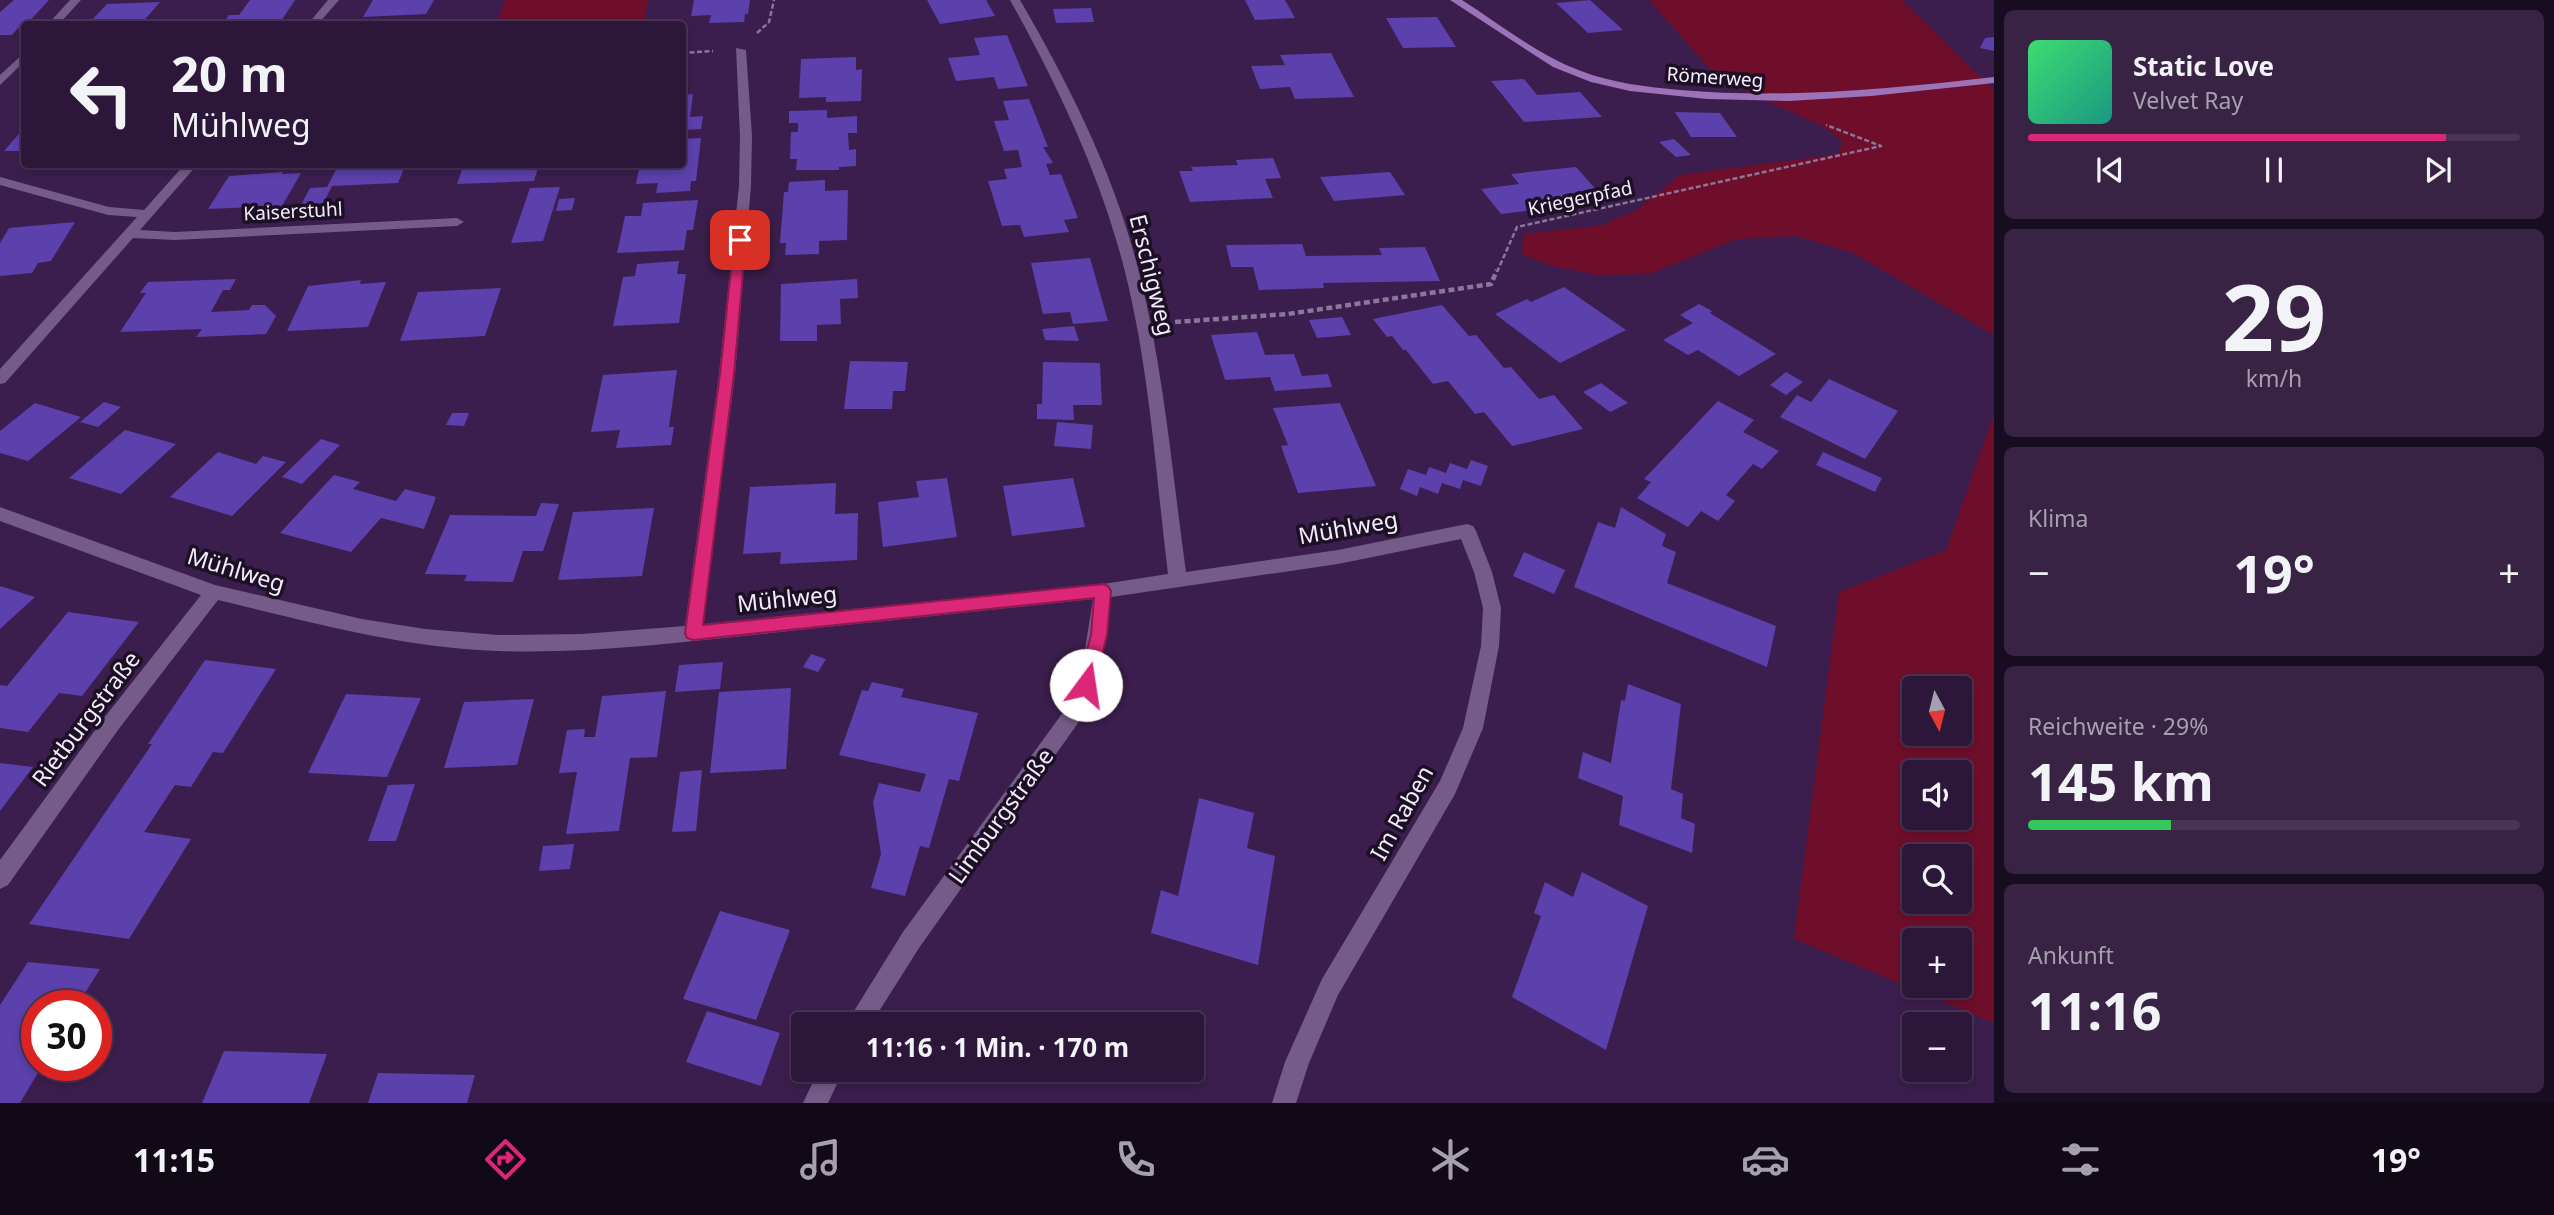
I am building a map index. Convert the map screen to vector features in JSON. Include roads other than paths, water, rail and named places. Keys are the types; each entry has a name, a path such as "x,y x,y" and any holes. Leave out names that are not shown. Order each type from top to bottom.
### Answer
{"street":[{"path":"56,21 76,0"},
{"path":"316,21 334,0"},
{"name":"Erschigweg","path":"1015,0 1056,74 1103,181 1127,253 1144,324 1178,580"},
{"name":"Römerweg","path":"1455,0 1542,56 1573,72 1608,83 1647,90 1697,96 1821,98 1994,80"},
{"path":"693,633 727,374 745,186 746,136 740,50"},
{"path":"0,82 21,59"},
{"path":"0,379 132,234 188,168"},
{"path":"0,181 108,211 149,214"},
{"name":"Kaiserstuhl","path":"132,234 175,236 457,222"},
{"name":"Mühlweg","path":"0,514 214,592 293,613 425,638 510,643 582,642 693,633 1103,591 1338,556 1467,531"},
{"name":"Im Raben","path":"1284,1103 1297,1062 1330,987 1448,787 1473,728 1490,646 1492,608 1483,572 1467,531"},
{"name":"Limburgstraße","path":"865,1012 927,917 1066,726 1086,685 1099,635 1103,591"},
{"name":"Rietburgstraße","path":"0,878 111,724 214,592"},
{"path":"815,1103 826,1082"}]}
